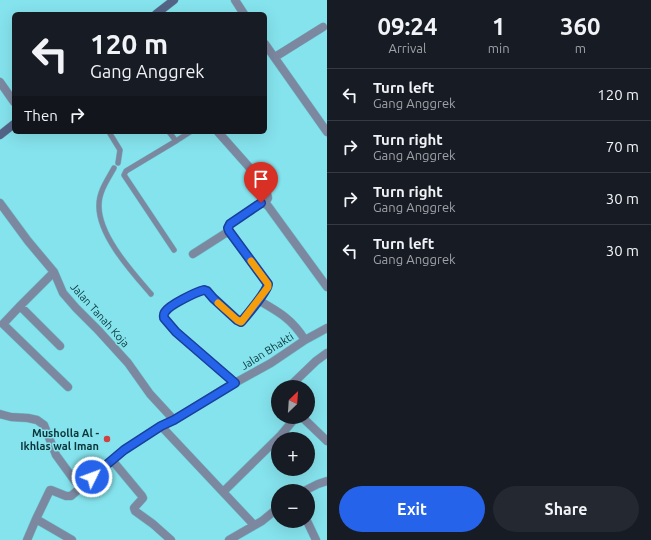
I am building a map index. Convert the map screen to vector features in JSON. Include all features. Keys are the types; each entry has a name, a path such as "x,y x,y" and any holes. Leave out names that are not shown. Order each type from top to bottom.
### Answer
{"main road":[{"path":"159,12 174,0"},
{"path":"0,135 12,126"}],"street":[{"path":"235,0 243,12"},
{"path":"275,57 323,27"},
{"path":"267,47 327,132"},
{"path":"0,82 12,99"},
{"path":"220,134 256,176 266,190 268,198 265,204"},
{"name":"Jalan Tanah Koja","path":"0,203 28,241 54,272 63,293 123,358 150,394 174,420"},
{"path":"235,383 176,332 164,318 165,311 177,302 204,290 207,291 237,320 241,322 268,287 268,284 229,231 228,228 230,224 261,203 265,204 272,211 327,287"},
{"path":"193,254 229,231"},
{"path":"54,272 3,324 68,387"},
{"path":"258,300 287,317 305,340"},
{"path":"20,306 60,346"},
{"name":"Jalan Bhakti","path":"36,519 50,490 68,497 71,496 124,450 161,426 174,420 271,363 305,340 327,328"},
{"path":"297,380 316,361 327,353"},
{"path":"0,414 11,417 32,419 44,425 56,455 80,488"},
{"path":"223,492 281,435 290,424"},
{"path":"309,424 327,441"},
{"path":"161,426 254,525"},
{"path":"112,460 143,498 134,508 135,511 171,540"},
{"path":"315,486 327,481"},
{"path":"228,540 262,521 271,514"},
{"path":"27,540 36,519 72,540"},
{"path":"310,528 316,540"}],"lane":[{"path":"110,134 120,150 118,163"},
{"path":"171,134 176,140"},
{"path":"174,250 124,175 126,171 186,134"},
{"path":"114,168 100,196 98,205 100,218 112,244 122,259 151,294"}],"slow traffic":[{"path":"218,303 237,320 242,321 268,287 268,284 251,261"}],"place":[{"name":"Musholla Al - Ikhlas wal Iman","path":"107,439"}],"route":[{"path":"92,477 124,450 161,426 174,420 235,383 176,332 164,318 164,314 165,311 177,302 204,290 207,291 237,320 242,321 264,293 268,287 268,284 228,228 230,224 261,203"}]}
